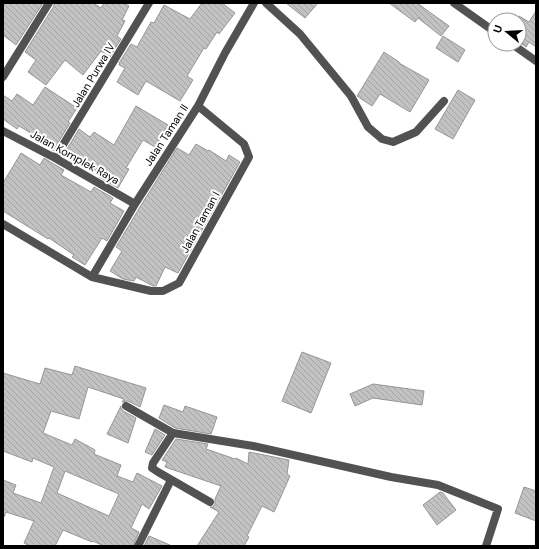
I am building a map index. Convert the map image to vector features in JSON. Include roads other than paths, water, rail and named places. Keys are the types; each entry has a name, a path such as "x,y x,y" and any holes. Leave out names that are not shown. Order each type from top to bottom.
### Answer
{"street":[{"path":"3,77 50,3"},
{"name":"Jalan Purwa IV","path":"55,158 149,3"},
{"name":"Jalan Taman II","path":"92,277 135,204 198,106 225,53 254,3"},
{"path":"266,3 300,34 352,96 368,127 382,139 393,142 416,132 444,101"},
{"path":"454,3 466,6 487,25"},
{"path":"523,52 536,61"},
{"name":"Jalan Taman I","path":"92,277 151,291 162,292 179,283 249,157 244,144 198,106"},
{"name":"Jalan Komplek Raya","path":"3,131 55,158 135,204"},
{"path":"3,224 92,277"},
{"path":"126,406 173,433 253,446 391,477 438,485 498,509 486,546"},
{"path":"173,433 152,468 210,502"},
{"path":"138,546 171,480"}]}
